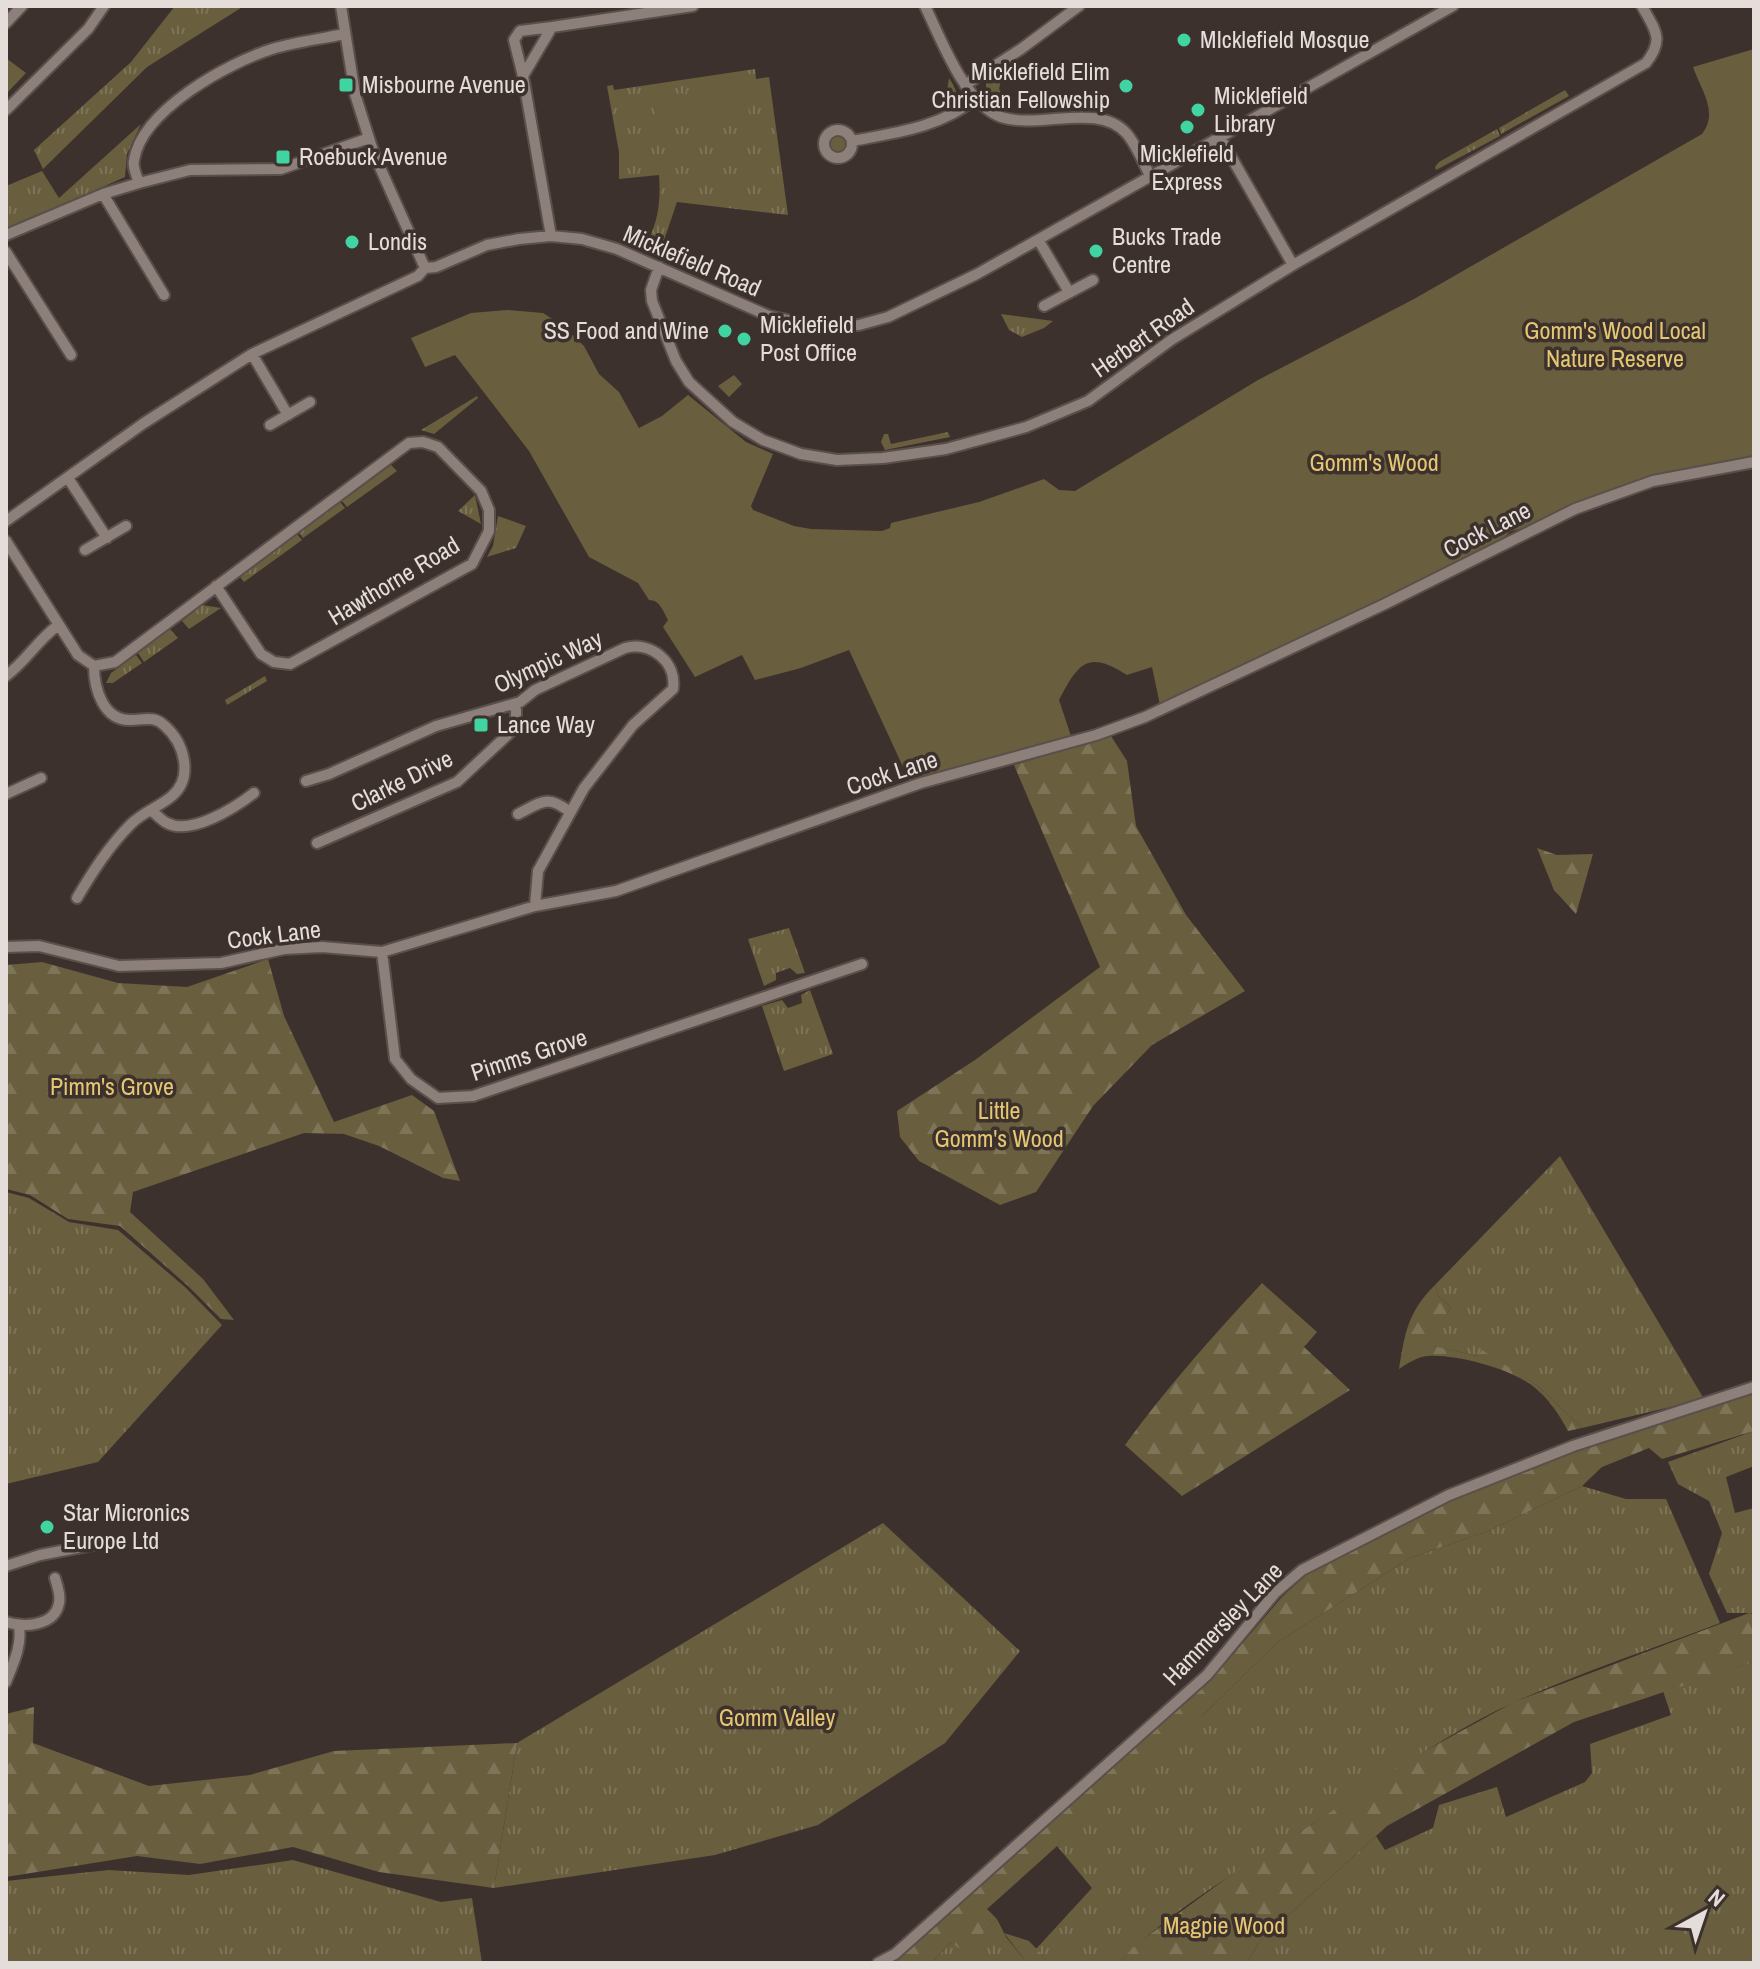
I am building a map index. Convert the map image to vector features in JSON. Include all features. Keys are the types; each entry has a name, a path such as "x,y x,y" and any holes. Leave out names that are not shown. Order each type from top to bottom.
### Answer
{"street":[{"path":"6,110 88,29 104,6"},
{"path":"341,6 355,94 369,138 386,185 425,268"},
{"path":"551,236 514,40 520,31 693,6"},
{"path":"925,6 965,85 999,117 1027,122 1098,118 1113,124 1126,134 1151,178"},
{"name":"Micklefield Road","path":"6,521 144,423 252,354 418,276 425,268 436,267 487,245 551,236 582,239 617,249 769,316 818,327 859,325 888,317 1039,241 1453,6"},
{"name":"Herbert Road","path":"659,267 651,290 652,301 676,361 694,388 733,422 763,440 813,457 852,461 946,449 1026,427 1074,408 1122,378 1171,340 1293,265 1646,63 1656,51 1658,35 1642,6"},
{"path":"6,23 15,8"},
{"path":"965,85 1021,49 1074,8"},
{"path":"523,76 552,27"},
{"path":"139,183 133,163 139,140 164,111 214,74 273,49 344,34"},
{"path":"852,141 903,131 959,113 976,98"},
{"path":"6,235 103,194 139,183 190,170 281,169 369,138"},
{"path":"1221,139 1293,265"},
{"path":"103,194 164,295"},
{"path":"1039,241 1069,292"},
{"path":"6,252 71,355"},
{"path":"1044,306 1093,280"},
{"path":"252,354 288,415"},
{"path":"270,425 310,402"},
{"name":"Hawthorne Road","path":"94,666 115,662 216,586 409,443 430,443 451,458 481,491 489,510 486,539 472,564 290,664 274,662 261,654 216,586"},
{"name":"Cock Lane","path":"6,947 39,946 119,966 221,963 284,949 322,947 382,952 535,906 616,891 921,783 1096,735 1135,721 1385,604 1575,509 1653,481 1754,462"},
{"path":"68,478 107,538"},
{"path":"85,550 126,526"},
{"path":"6,541 57,626 78,655 94,666 94,684 103,703 114,715 127,720 152,717 158,720 174,737 185,768 175,794 127,828 99,862 77,898"},
{"path":"6,676 24,662 39,639 57,626"},
{"name":"Olympic Way","path":"306,781 329,774 436,726 513,704 535,690 629,647 638,646 653,651 670,667 673,689 633,725 584,788 538,871 535,906"},
{"name":"Clarke Drive","path":"317,843 457,782 516,727 517,716 513,704"},
{"path":"6,794 41,778"},
{"path":"152,811 170,825 192,824 233,808 254,793"},
{"path":"518,814 546,800 555,801 570,812"},
{"name":"Pimms Grove","path":"382,952 395,1059 411,1079 438,1098 473,1096 862,964"},
{"name":"Hammersley Lane","path":"878,1963 895,1954 1207,1675 1275,1593 1302,1570 1463,1489 1573,1446 1754,1387"},
{"path":"6,1566 40,1555 108,1542"},
{"path":"6,1622 19,1627 40,1624 57,1610 60,1600 55,1578"},
{"path":"6,1682 18,1652 19,1627"}],"green space":[{"path":"175,6 244,6 147,67 43,169 34,150 131,62"},
{"name":"Gomm's Wood Local Nature Reserve","path":"1754,49 1754,460 1617,487 1525,528 1511,531 1500,541 1328,627 1311,632 1265,658 1246,662 1234,672 1160,705 1152,667 1127,675 1102,663 1085,664 1072,677 1059,700 1072,739 910,782 849,650 801,668 755,680 742,655 695,677 663,627 668,620 661,607 649,600 638,583 589,557 529,451 455,355 425,367 411,338 471,313 507,310 543,313 562,325 584,346 599,374 619,392 639,428 662,416 688,395 746,442 773,454 751,506 753,510 794,526 882,531 890,528 891,523 979,502 1044,479 1059,490 1075,491 1258,380 1414,299 1702,134 1707,126 1709,109 1693,67"},
{"path":"6,58 26,73 6,94"},
{"path":"755,69 756,79 769,77 788,215 677,202 659,255 643,250 657,214 659,175 619,179 619,152 607,86 613,85 614,90"},
{"path":"1003,72 999,89 1010,108 986,94 986,81"},
{"path":"949,78 956,91 956,100 950,107 936,111 947,91"},
{"path":"745,83 749,113 692,121 687,91"},
{"path":"1565,90 1569,96 1501,134 1499,128"},
{"path":"682,93 687,123 659,131 653,98"},
{"path":"141,124 127,154 125,177 6,230 6,186 42,171 59,198"},
{"path":"1497,129 1500,136 1436,170 1439,162"},
{"path":"837,130 848,141 837,152 826,141"},
{"path":"1001,314 1053,321 1022,337 1009,330"},
{"path":"734,375 742,384 729,397 718,386"},
{"path":"477,396 434,434 421,430"},
{"path":"948,432 950,437 885,450 881,442 884,434 888,434 891,444"},
{"path":"391,465 397,471 347,507 342,501"},
{"path":"475,495 481,524 458,511"},
{"path":"340,502 345,508 303,538 299,533"},
{"path":"498,516 526,526 516,548 487,557 493,546"},
{"path":"297,534 302,540 244,582 240,577"},
{"path":"202,605 221,608 189,629 182,621"},
{"path":"170,629 178,638 144,662 138,653"},
{"path":"136,655 142,663 113,683 106,683 111,673"},
{"path":"265,676 267,681 227,705 225,700"},
{"name":"Little Gomm's Wood","path":"1111,736 1127,761 1136,826 1186,915 1245,991 1152,1045 1093,1106 1036,1192 1000,1205 919,1161 900,1137 897,1111 975,1060 1100,967 1014,765"},
{"path":"1537,848 1557,855 1593,854 1576,914 1554,890"},
{"path":"789,928 805,973 797,974 790,968 776,973 776,980 764,986 748,939"},
{"name":"Pimm's Grove","path":"268,959 284,1016 334,1122 412,1095 434,1111 460,1181 443,1178 379,1146 344,1134 304,1133 133,1192 130,1212 203,1279 234,1320 221,1319 120,1226 68,1219 30,1195 6,1189 6,965 42,962 118,983 187,987"},
{"path":"810,990 833,1054 784,1071 762,1006 782,1000 788,1008 802,1003 801,995"},
{"path":"1560,1156 1704,1399 1582,1428 1538,1386 1482,1351 1477,1356 1428,1345 1451,1307 1438,1296 1435,1285"},
{"path":"6,1192 29,1198 69,1222 118,1230 186,1288 222,1325 98,1462 6,1484"},
{"path":"1262,1283 1317,1332 1304,1347 1350,1390 1182,1496 1125,1445 1174,1382"},
{"path":"1435,1285 1438,1296 1451,1307 1429,1345 1477,1356 1482,1350 1538,1386 1582,1428 1568,1431 1553,1407 1524,1380 1483,1364 1453,1357 1428,1356 1399,1369 1409,1323 1419,1304"},
{"path":"1754,1391 1754,1431 1662,1459 1649,1448 1602,1467 1582,1486 1488,1531 1410,1558 1278,1642 1204,1714 987,1909 997,1919 965,1952 951,1943 931,1963 892,1963 1210,1681 1282,1597 1307,1574 1455,1499 1592,1444"},
{"path":"1754,1431 1754,1466 1726,1477 1735,1513 1754,1508 1754,1613 1727,1613 1709,1574 1722,1533 1709,1501 1678,1484 1668,1462"},
{"path":"1582,1486 1626,1499 1666,1499 1720,1623 1540,1691 1462,1729 1211,1889 1162,1924 1118,1963 1050,1963 1036,1949 1092,1888 1057,1846 1204,1714 1278,1642 1410,1558 1488,1531"},
{"name":"Gomm Valley","path":"883,1523 1020,1651 945,1743 818,1825 715,1855 494,1888 517,1743"},
{"name":"Magpie Wood","path":"1749,1613 1754,1614 1754,1662 1574,1722 1387,1826 1259,1942 1247,1963 1118,1963 1138,1943 1250,1861 1412,1758 1514,1702"},
{"path":"1754,1662 1754,1963 1247,1963 1259,1942 1376,1836 1385,1850 1433,1828 1439,1805 1497,1787 1506,1817 1585,1782 1592,1773 1590,1744 1671,1715 1663,1691"},
{"path":"34,1707 33,1743 149,1786 250,1775 334,1751 517,1743 494,1888 379,1872 293,1847 200,1864 137,1856 6,1877 6,1714"},
{"path":"293,1860 441,1902 472,1898 482,1963 6,1963 6,1881 109,1870 189,1875"},
{"path":"997,1919 1006,1937 1027,1963 931,1963 951,1943 965,1951"},
{"path":"1004,1933 1029,1941 1050,1963 1027,1963"}],"place":[{"name":"MIcklefield Mosque","path":"1184,40"},
{"name":"Misbourne Avenue","path":"346,85"},
{"name":"Micklefield Elim Christian Fellowship","path":"1126,86"},
{"name":"Micklefield Library","path":"1198,110"},
{"name":"Micklefield Express","path":"1187,127"},
{"name":"Roebuck Avenue","path":"283,157"},
{"name":"Londis","path":"352,242"},
{"name":"Bucks Trade Centre","path":"1096,251"},
{"name":"SS Food and Wine","path":"725,331"},
{"name":"Micklefield Post Office","path":"744,339"},
{"name":"Lance Way","path":"481,725"},
{"name":"Star Micronics Europe Ltd","path":"47,1527"}],"park label":[{"name":"Gomm's Wood","path":"1374,463"}]}
